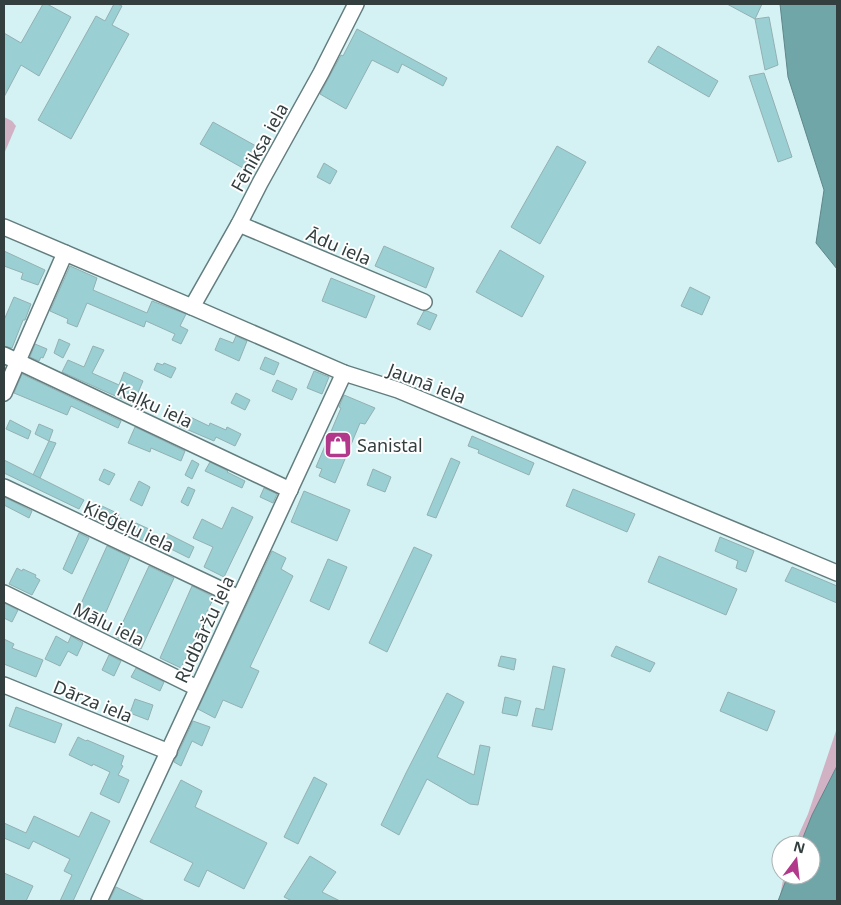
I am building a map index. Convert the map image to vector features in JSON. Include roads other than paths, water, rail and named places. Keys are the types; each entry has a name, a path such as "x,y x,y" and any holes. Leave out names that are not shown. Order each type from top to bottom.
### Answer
{"street":[{"name":"Fēniksa iela","path":"192,307 239,224 356,4"},
{"name":"Ādu iela","path":"239,224 424,302"},
{"name":"Jaunā iela","path":"4,227 344,373 407,394 837,573"},
{"path":"4,392 10,358 65,253"},
{"name":"Kaļķu iela","path":"10,358 290,490"},
{"name":"Rudbāržu iela","path":"99,901 344,373"},
{"name":"Ķieģeļu iela","path":"4,487 239,598"},
{"name":"Mālu iela","path":"4,593 197,688"},
{"name":"Dārza iela","path":"4,685 169,752"}],"water":[{"path":"780,4 837,4 837,269 816,243 824,190 788,77"},
{"path":"837,766 837,901 778,901 784,885 821,885 821,835 804,835"}],"place":[{"name":"Sanistal","path":"338,445"}]}
